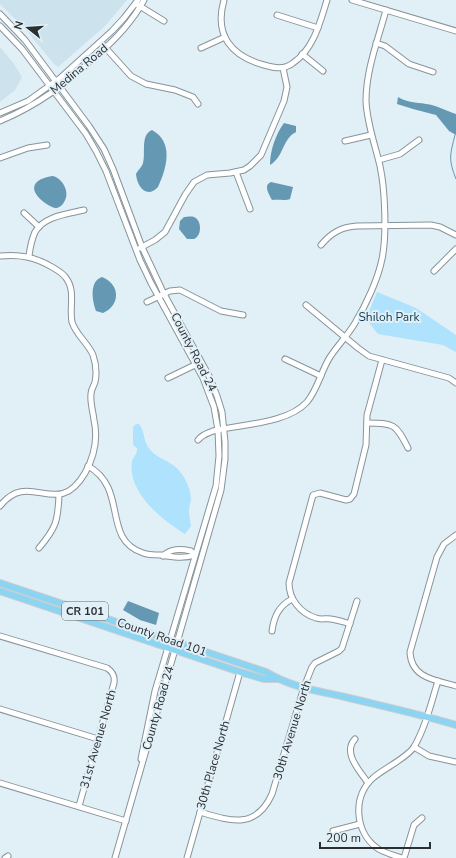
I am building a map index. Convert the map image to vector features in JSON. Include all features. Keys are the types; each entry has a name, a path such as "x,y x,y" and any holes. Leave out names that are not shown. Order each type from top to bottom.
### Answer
{"main road":[{"name":"County Road 101","path":"0,583 266,672 276,679"},
{"name":"County Road 101","path":"0,591 240,672 264,679 276,679 456,725"}],"street":[{"name":"Medina Road","path":"0,114 28,101 50,86 100,42 138,3 144,0"},
{"path":"224,0 220,14 220,22 225,37 234,50 247,59 272,67 283,68 294,63 313,40 327,0"},
{"path":"352,0 456,31"},
{"name":"Medina Road","path":"0,121 39,102 74,76 105,48 129,23 138,3"},
{"path":"138,3 164,21"},
{"path":"198,440 203,434 275,419 292,413 307,402 312,395 330,356 360,316 379,271 384,246 383,182 367,115 367,87 371,60 386,10"},
{"name":"County Road 24","path":"0,14 25,40 90,126 104,149 119,184 142,247 164,294 209,376 217,396 222,429 225,459 223,477 202,558 115,858"},
{"path":"277,15 318,28"},
{"name":"County Road 24","path":"0,26 22,49 86,134 96,151 106,171 136,250 158,297 196,364 209,392 222,429 216,486 156,691 126,820"},
{"path":"201,48 225,37"},
{"path":"100,42 126,72 135,78 146,84 175,90 193,97 198,104"},
{"path":"376,43 386,46 409,64 433,72"},
{"path":"302,54 323,71"},
{"path":"136,250 155,240 165,232 184,195 194,182 207,175 236,172 250,166 261,156 284,101 287,87 283,68"},
{"path":"345,141 371,135"},
{"path":"378,160 400,154 419,140"},
{"path":"0,158 28,148 47,146"},
{"path":"236,172 250,209"},
{"path":"29,256 33,238 39,227 51,219 84,210"},
{"path":"24,213 39,227"},
{"path":"321,245 333,233 349,226 431,225 440,227 456,235"},
{"path":"434,271 456,249"},
{"path":"0,256 29,256 44,262 66,278 70,288 72,320 76,332 89,348 95,361 96,377 91,393 95,438 92,458 76,486 59,495 48,495 27,490 20,491 9,496 0,506"},
{"path":"147,302 170,291 180,290 216,309 242,315"},
{"path":"306,305 344,338 363,352 382,360 449,378 456,383"},
{"path":"285,359 320,376"},
{"path":"350,624 331,619 314,618 300,608 292,599 289,589 290,577 312,498 315,494 320,493 343,500 350,499 354,494 366,445 368,412 382,360"},
{"path":"168,378 201,361"},
{"path":"367,423 383,423 394,426 408,448"},
{"path":"88,466 101,476 109,488 119,529 124,541 129,546 144,554 163,556 168,551 179,549 191,551 195,555 202,558"},
{"path":"38,548 55,526 58,518 59,495"},
{"path":"456,535 444,544 440,550 411,646 410,658 415,668 423,676 456,686"},
{"path":"272,630 278,611 283,605 292,599"},
{"name":"30th Avenue North","path":"200,812 225,819 240,821 254,816 265,807 272,794 304,687 312,667 315,663 342,648 357,601"},
{"name":"31st Avenue North","path":"0,636 107,668 113,672 114,683 79,806"},
{"name":"30th Place North","path":"187,858 240,672"},
{"path":"422,818 414,825 403,858 384,852 366,838 358,816 359,800 368,783 373,778 411,751 414,747 426,723 438,681"},
{"path":"0,709 98,739"},
{"path":"355,739 350,748 352,760 368,783"},
{"path":"414,747 429,756 456,762"},
{"path":"0,783 126,820"},
{"path":"334,831 360,824"}],"shaded area":[{"path":"0,0 127,0 105,26 58,67 27,31 0,4"},
{"path":"0,47 14,64 22,77 15,90 0,102"},
{"path":"398,97 408,101 434,106 456,114 456,135 449,131 436,115 397,104"},
{"path":"284,123 296,126 296,132 288,139 275,162 270,165 274,142"},
{"path":"152,130 159,135 163,141 167,156 164,172 158,187 150,192 146,192 140,187 136,174 143,163 146,136 148,132"},
{"path":"52,176 56,177 62,182 66,190 66,198 62,205 57,208 42,200 34,189 35,184 41,179"},
{"path":"271,182 293,187 290,199 272,200 267,187 267,185"},
{"path":"184,217 194,217 200,224 200,232 194,239 187,239 179,229 180,221"},
{"path":"102,277 112,284 116,295 113,305 103,313 96,311 93,302 93,287 98,279"},
{"path":"128,601 159,613 156,625 140,620 123,610"}],"green space":[{"name":"Shiloh Park","path":"377,292 416,308 456,335 456,352 443,345 378,334 366,319"},
{"path":"136,424 139,424 141,427 146,444 151,450 157,456 177,468 188,484 191,498 189,510 191,526 185,534 152,509 139,493 132,474 133,460 137,450 137,448 133,445 133,427"}],"waterway":[{"path":"455,135 451,162 456,179"}]}
